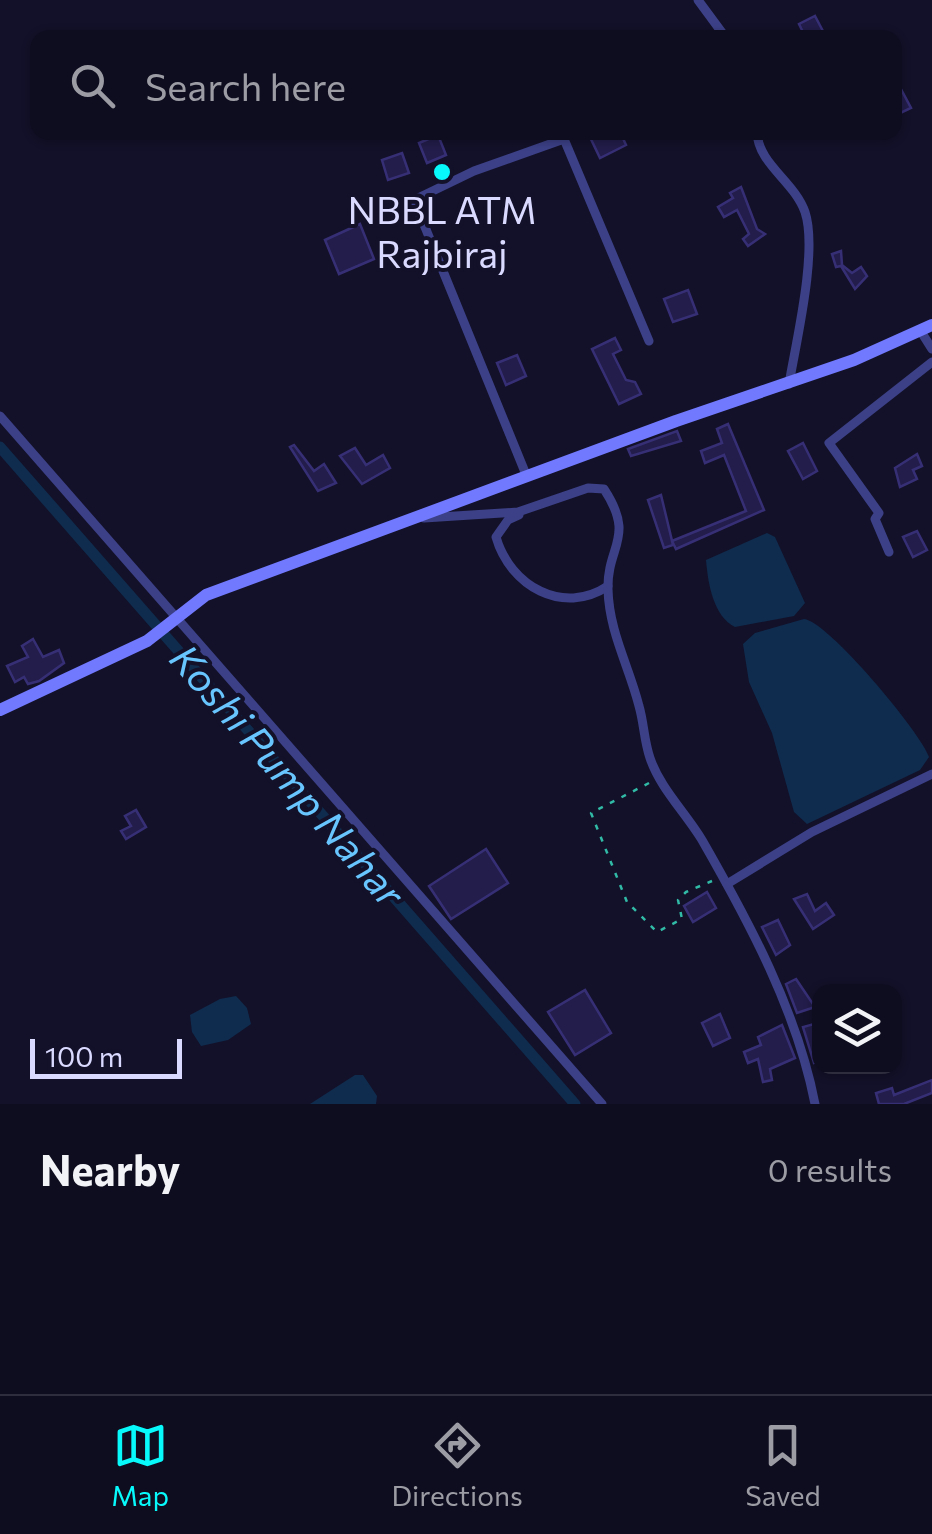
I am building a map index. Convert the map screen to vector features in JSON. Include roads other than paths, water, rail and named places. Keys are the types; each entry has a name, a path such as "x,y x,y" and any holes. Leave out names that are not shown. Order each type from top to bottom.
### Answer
{"street":[{"path":"698,0 720,30"},
{"path":"527,477 414,200 474,171 561,140"},
{"path":"564,140 649,340"},
{"path":"757,140 758,148 806,213 807,282 789,384"},
{"path":"0,710 147,641 206,595 789,384 926,327 932,349"},
{"path":"889,552 875,519 879,513 829,443 932,362"},
{"path":"0,416 602,1104"},
{"path":"421,518 518,512 588,488 604,489 616,508 621,539 608,586 616,642 660,778 680,803 725,881 779,991 808,1069 815,1104"},
{"path":"552,499 508,520 496,537 502,556 536,588 559,600 588,599 608,586"},
{"path":"725,881 764,865 812,832 932,774"}],"water":[{"path":"767,533 775,537 805,603 794,616 735,627 717,607 706,560"},
{"path":"804,619 833,638 873,680 929,757 920,770 807,824 794,812 772,733 749,682 743,644 755,633"},
{"path":"236,996 247,1008 251,1024 228,1040 201,1046 192,1032 190,1015 220,999"},
{"path":"355,1075 363,1075 377,1096 376,1104 310,1104"}],"waterway":[{"name":"Koshi Pump Nahar","path":"0,447 575,1104"}],"place":[{"name":"NBBL ATM Rajbiraj","path":"442,172"}]}
